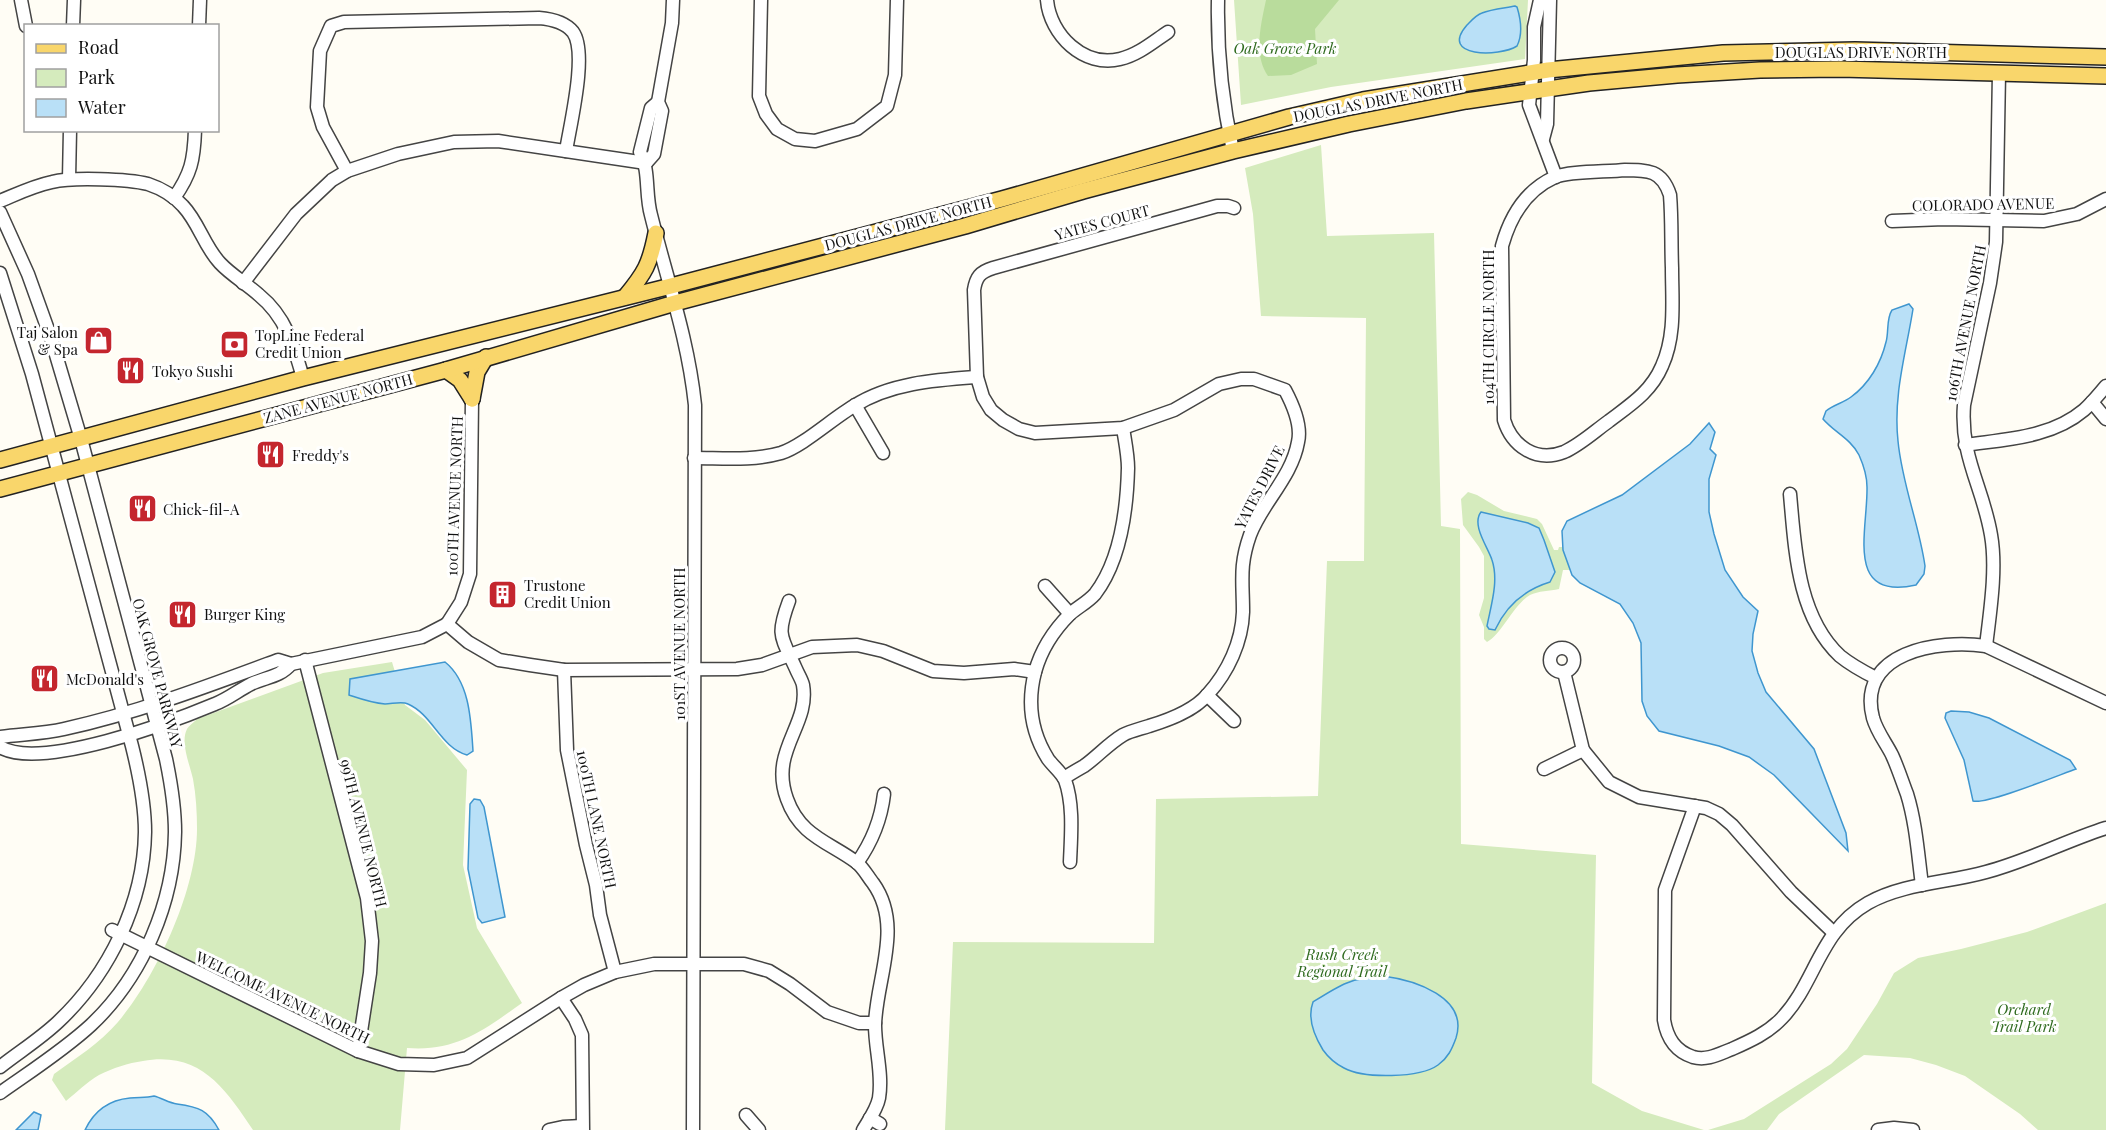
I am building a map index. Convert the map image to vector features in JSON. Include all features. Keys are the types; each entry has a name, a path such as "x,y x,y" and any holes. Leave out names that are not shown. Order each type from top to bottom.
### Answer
{"main road":[{"name":"DOUGLAS DRIVE NORTH","path":"671,286 1002,199 1289,117 1363,100 1548,69 1672,57 1786,51 2106,57"},
{"name":"DOUGLAS DRIVE NORTH","path":"675,303 965,226 1083,191 1233,151 1349,124 1466,101 1548,88 1677,75 1760,70 1840,69 2106,76"},
{"path":"625,297 645,272 652,254 656,233"},
{"name":"ZANE AVENUE NORTH","path":"0,460 303,378 671,286"},
{"name":"ZANE AVENUE NORTH","path":"0,489 446,370 675,303"},
{"path":"472,399 477,372 486,357"},
{"path":"446,370 460,380 472,399"}],"street":[{"path":"21,0 26,24"},
{"path":"74,0 74,24"},
{"path":"199,24 200,0"},
{"name":"101ST AVENUE NORTH","path":"673,0 672,23 658,102 651,108 640,152 646,163 648,202 691,367 695,405 693,1130"},
{"path":"761,0 759,96 766,114 777,129 795,139 815,141 857,129 887,106 895,75 897,0"},
{"path":"1047,0 1052,21 1061,36 1073,49 1089,58 1102,61 1119,60 1135,54 1168,32"},
{"path":"1218,0 1218,52 1233,151"},
{"path":"1540,0 1534,27 1529,105 1556,177"},
{"path":"1543,139 1547,124 1550,0"},
{"path":"347,171 323,127 317,107 320,51 331,26 344,22 539,18 563,24 574,34 580,58 566,151"},
{"name":"106TH AVENUE NORTH","path":"1986,646 1993,548 1987,516 1965,445 1963,420 1964,405 1993,267 1997,220 1998,73"},
{"path":"69,179 70,132"},
{"path":"174,198 192,167 195,132"},
{"path":"243,283 296,213 333,180 347,171 398,154 454,142 498,141 646,163"},
{"name":"104TH CIRCLE NORTH","path":"1638,170 1662,177 1668,186 1671,204 1672,328 1671,340 1662,367 1654,383 1641,397 1563,453 1545,455 1521,447 1509,434 1504,420 1502,246 1508,225 1515,213 1533,192 1556,177 1638,170"},
{"path":"0,201 37,186 69,179 147,184 174,198 193,219 212,255 221,265 269,303 282,319 303,378"},
{"name":"COLORADO AVENUE","path":"1892,221 1944,219 2044,221 2066,217 2106,199"},
{"name":"YATES COURT","path":"979,274 993,268 1217,206 1234,208"},
{"name":"OAK GROVE PARKWAY","path":"0,212 40,305 81,439 171,782 175,831 167,893 146,948 119,995 76,1038 0,1094"},
{"path":"0,273 19,329 129,734 141,789 145,833 138,886 132,908 116,932 96,978 52,1027 0,1067"},
{"name":"YATES DRIVE","path":"979,274 974,291 977,377 983,397 991,410 1019,429 1035,433 1123,428 1174,410 1219,384 1240,379 1254,379 1285,390 1292,402 1297,422 1299,440 1293,459 1251,532 1244,556 1241,576 1243,612 1240,637 1227,668 1208,695 1186,711 1125,734 1064,778"},
{"path":"694,458 744,459 782,452 855,405 886,391 938,380 977,377"},
{"path":"1965,445 2037,434 2067,421 2092,402 2106,386"},
{"name":"100TH AVENUE NORTH","path":"447,624 461,602 470,574 472,399"},
{"path":"2092,402 2106,419"},
{"path":"855,405 883,453"},
{"path":"1070,862 1070,804 1064,778 1038,742 1031,720 1035,672 1043,649 1070,615 1094,595 1109,571 1120,538 1126,502 1128,466 1123,428"},
{"path":"1790,494 1801,580 1816,622 1828,642 1841,656 1876,678"},
{"path":"1045,586 1070,615"},
{"path":"789,601 781,622 781,637 803,684 803,704 784,756 782,774 787,799 797,820 815,836 857,863 875,886 886,913 888,942 875,1023 879,1099 875,1121 863,1130"},
{"path":"0,737 63,729 123,714 278,660 291,664 422,637 447,624 468,642 499,660 564,670 737,669 762,665 813,647 857,645 883,651 933,671 964,673 1014,669 1035,672"},
{"path":"1922,885 1917,843 1907,796 1892,757 1874,721 1872,694 1876,678 1887,666 1907,653 1954,645 1986,646 2106,703"},
{"name":"99TH AVENUE NORTH","path":"304,660 368,898 372,940 370,973 358,1051"},
{"path":"0,747 7,752 34,754 66,751 129,734 218,704 253,684 284,673 291,664"},
{"name":"100TH LANE NORTH","path":"564,670 567,750 596,885 600,915 615,972"},
{"path":"1564,672 1583,750 1610,782 1628,794 1713,810 1726,819 1791,892 1834,933"},
{"path":"1208,695 1234,720"},
{"path":"1544,770 1583,750"},
{"path":"857,863 870,844 882,810 884,794"},
{"path":"1695,806 1667,882 1664,901 1664,1020 1668,1037 1678,1049 1692,1056 1707,1058 1766,1032 1780,1020 1792,1006 1834,933 1866,904 1892,892 2010,865 2106,828"},
{"name":"WELCOME AVENUE NORTH","path":"116,932 358,1051 399,1064 434,1065 467,1058 561,998 615,972 654,964 744,964 769,971 827,1012 859,1023 875,1023"},
{"path":"549,1130 563,1127 582,1128 582,1035 575,1019 561,998"},
{"path":"746,1115 759,1130"},
{"path":"1878,1130 1894,1128 1913,1130"}],"green space":[{"name":"Oak Grove Park","path":"1234,0 1528,0 1525,59 1331,87 1241,105"},
{"path":"1266,0 1339,0 1315,29 1317,64 1291,75 1268,76 1263,68 1259,49 1260,29"},
{"name":"Rush Creek Regional Trail","path":"1321,145 1327,236 1434,233 1441,526 1460,529 1461,844 1596,855 1592,1083 1642,1111 1704,1130 945,1130 953,942 1154,943 1156,799 1318,796 1327,561 1364,561 1366,318 1261,316 1253,214 1245,168"},
{"path":"1468,492 1504,511 1537,519 1542,524 1554,550 1563,547 1570,570 1563,570 1559,589 1533,594 1524,599 1487,642 1484,639 1484,627 1479,615 1484,598 1484,556 1463,525 1461,499"},
{"path":"392,662 405,705 425,720 467,770 463,865 477,928 522,1003 482,1030 455,1043 407,1048 400,1130 253,1130 232,1100 209,1076 195,1067 163,1059 126,1064 110,1070 90,1081 66,1101 52,1080 54,1074 104,1037 133,1003 160,957 182,904 195,853 197,829 194,785 185,747 187,729 197,719 323,673"},
{"name":"Orchard Trail Park","path":"2106,903 2106,1130 2038,1130 2020,1114 1965,1076 1910,1058 1864,1055 1779,1114 1767,1130 1708,1130 1744,1119 1831,1064 1847,1049 1877,1004 1894,973 1918,958 2027,932"}],"water":[{"path":"1515,6 1521,27 1517,46 1509,50 1486,53 1466,49 1460,44 1460,36 1467,25 1478,15 1490,10"},
{"path":"1909,304 1913,309 1897,407 1898,441 1903,473 1925,566 1924,574 1916,585 1893,587 1878,582 1869,572 1865,558 1867,487 1866,475 1856,449 1823,419 1826,411 1851,397 1869,379 1884,350 1892,310"},
{"path":"1709,423 1715,432 1710,449 1716,455 1709,479 1709,512 1725,570 1743,597 1758,611 1752,651 1758,673 1766,692 1814,749 1846,833 1848,851 1774,775 1749,757 1719,746 1659,731 1647,716 1642,701 1641,643 1633,623 1620,604 1580,583 1572,575 1563,550 1562,531 1567,521 1622,495 1690,444"},
{"path":"1481,512 1528,523 1539,528 1555,572 1550,582 1524,594 1510,606 1495,630 1487,626 1495,576 1492,560 1479,529 1478,517"},
{"path":"445,662 460,680 468,703 473,751 467,755 450,745 424,715 408,704 385,704 349,695 350,679"},
{"path":"1969,712 1989,718 2070,760 2076,769 1992,799 1973,801 1964,760 1945,718 1946,713"},
{"path":"474,799 480,800 484,807 505,917 482,923 478,918 468,869 470,804"},
{"path":"1383,976 1409,982 1436,993 1447,1001 1454,1012 1458,1024 1456,1038 1449,1053 1438,1065 1406,1075 1365,1074 1353,1072 1341,1066 1323,1050 1311,1021 1313,1002 1346,983"},
{"path":"154,1096 202,1111 211,1118 219,1130 85,1130 97,1112 108,1104 122,1099"},
{"path":"34,1112 41,1115 38,1130 16,1130"}],"place":[{"name":"Taj Salon & Spa","path":"99,341"},
{"name":"TopLine Federal Credit Union","path":"234,344"},
{"name":"Tokyo Sushi","path":"131,371"},
{"name":"Freddy's","path":"271,455"},
{"name":"Chick-fil-A","path":"142,509"},
{"name":"Trustone Credit Union","path":"503,594"},
{"name":"Burger King","path":"183,614"},
{"name":"McDonald's","path":"45,679"}]}
